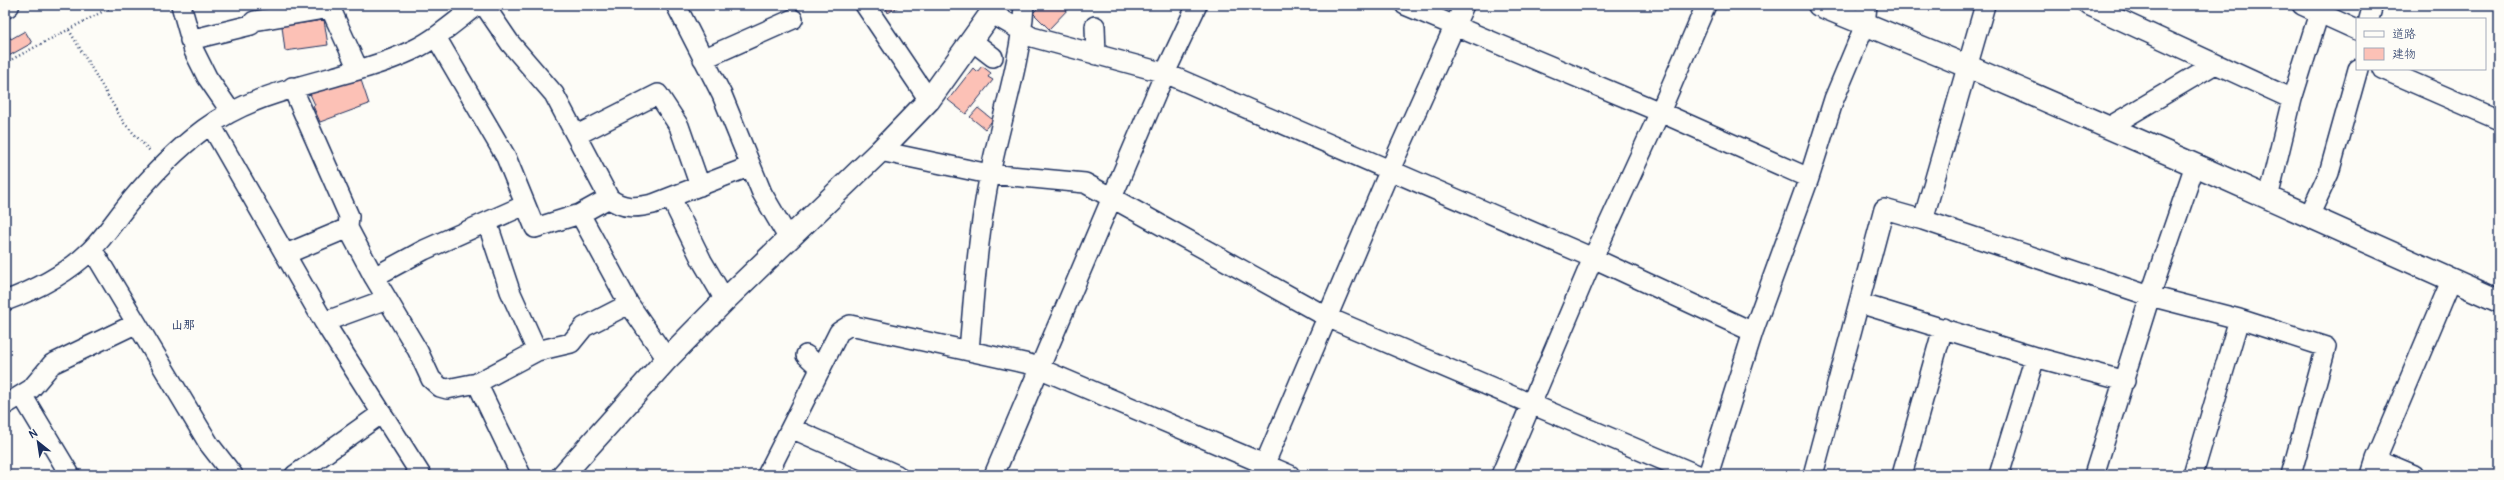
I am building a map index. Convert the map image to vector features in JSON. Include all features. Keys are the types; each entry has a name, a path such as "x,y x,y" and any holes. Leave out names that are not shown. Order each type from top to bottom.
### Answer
{"street":[{"path":"181,5 190,40 208,76 231,112"},
{"path":"5,301 22,295 68,269 92,250 162,165 211,124 231,112 292,87 358,69 412,50 436,37 477,5"},
{"path":"484,5 510,43 554,94 578,135 609,198 620,204 638,207 671,198 751,166"},
{"path":"676,5 722,95 762,193 788,239"},
{"path":"866,5 929,100"},
{"path":"969,351 976,262 989,174 1023,33 1024,5"},
{"path":"994,475 1165,73 1197,5"},
{"path":"1405,5 1660,112 1809,178"},
{"path":"1263,470 1389,172 1464,5"},
{"path":"1501,475 1592,258 1660,112 1706,5"},
{"path":"1819,5 1866,15 1969,67 2195,165 2451,281 2499,300"},
{"path":"1923,220 1986,5"},
{"path":"2088,5 2292,100"},
{"path":"2302,5 2356,30"},
{"path":"2369,18 2373,5"},
{"path":"190,40 251,25 254,21 329,6 358,69"},
{"path":"563,475 667,359 725,300 880,151 929,100 994,9 1023,33 1096,55 1165,73 1389,172 1592,258 1753,332"},
{"path":"2268,198 2292,100 2319,13"},
{"path":"1708,475 1753,332 1809,178 1834,99 1866,15"},
{"path":"704,59 793,19"},
{"path":"1096,26 1096,55"},
{"path":"436,37 506,157 535,228 580,214 609,198"},
{"path":"971,40 993,57"},
{"path":"2109,127 2215,64"},
{"path":"2309,216 2329,173 2358,70"},
{"path":"2384,70 2499,120"},
{"path":"292,87 349,216 348,228 374,277 435,383 440,387 447,389 457,388 477,383 538,351 571,343 584,327 629,304"},
{"path":"578,135 658,94 679,126 700,186"},
{"path":"211,124 324,322 421,475"},
{"path":"880,151 989,174 1085,183 1103,191 1112,200 1328,318 1532,403 1698,475"},
{"path":"2094,475 2125,380 2150,296 2195,165"},
{"path":"671,198 702,262 725,300"},
{"path":"374,277 424,250 525,206"},
{"path":"1812,475 1884,210 1923,220 2150,296 2240,319 2326,347 2291,475"},
{"path":"580,214 629,304 667,359"},
{"path":"487,222 510,291 538,351"},
{"path":"286,254 348,228"},
{"path":"92,250 135,324 209,444 233,475"},
{"path":"2414,475 2374,467 2451,281"},
{"path":"324,322 387,299"},
{"path":"1859,303 2035,357 2125,380"},
{"path":"2193,475 2240,319"},
{"path":"5,405 22,395 44,376 52,364 135,324"},
{"path":"767,475 839,332 850,325 1040,368 1263,470 1290,475"},
{"path":"1902,475 1943,328"},
{"path":"806,355 821,368"},
{"path":"1999,475 2035,357"},
{"path":"477,383 521,475"},
{"path":"22,395 70,475"},
{"path":"296,475 382,413"},
{"path":"791,428 897,475"}],"path":[{"path":"5,63 115,5"},
{"path":"69,30 124,122 162,165"}],"building":[{"path":"885,5 901,5 888,13"},
{"path":"1041,5 1072,5 1049,29 1033,13"},
{"path":"324,20 328,45 285,51 282,26"},
{"path":"5,31 11,39 25,31 32,43 5,58"},
{"path":"982,66 991,73 988,77 993,80 966,114 948,100 973,68 977,72"},
{"path":"360,77 369,104 320,122 313,106 315,105 310,94"},
{"path":"978,108 993,120 985,129 970,117"}],"district":[{"name":"山那","path":"183,325"}]}
